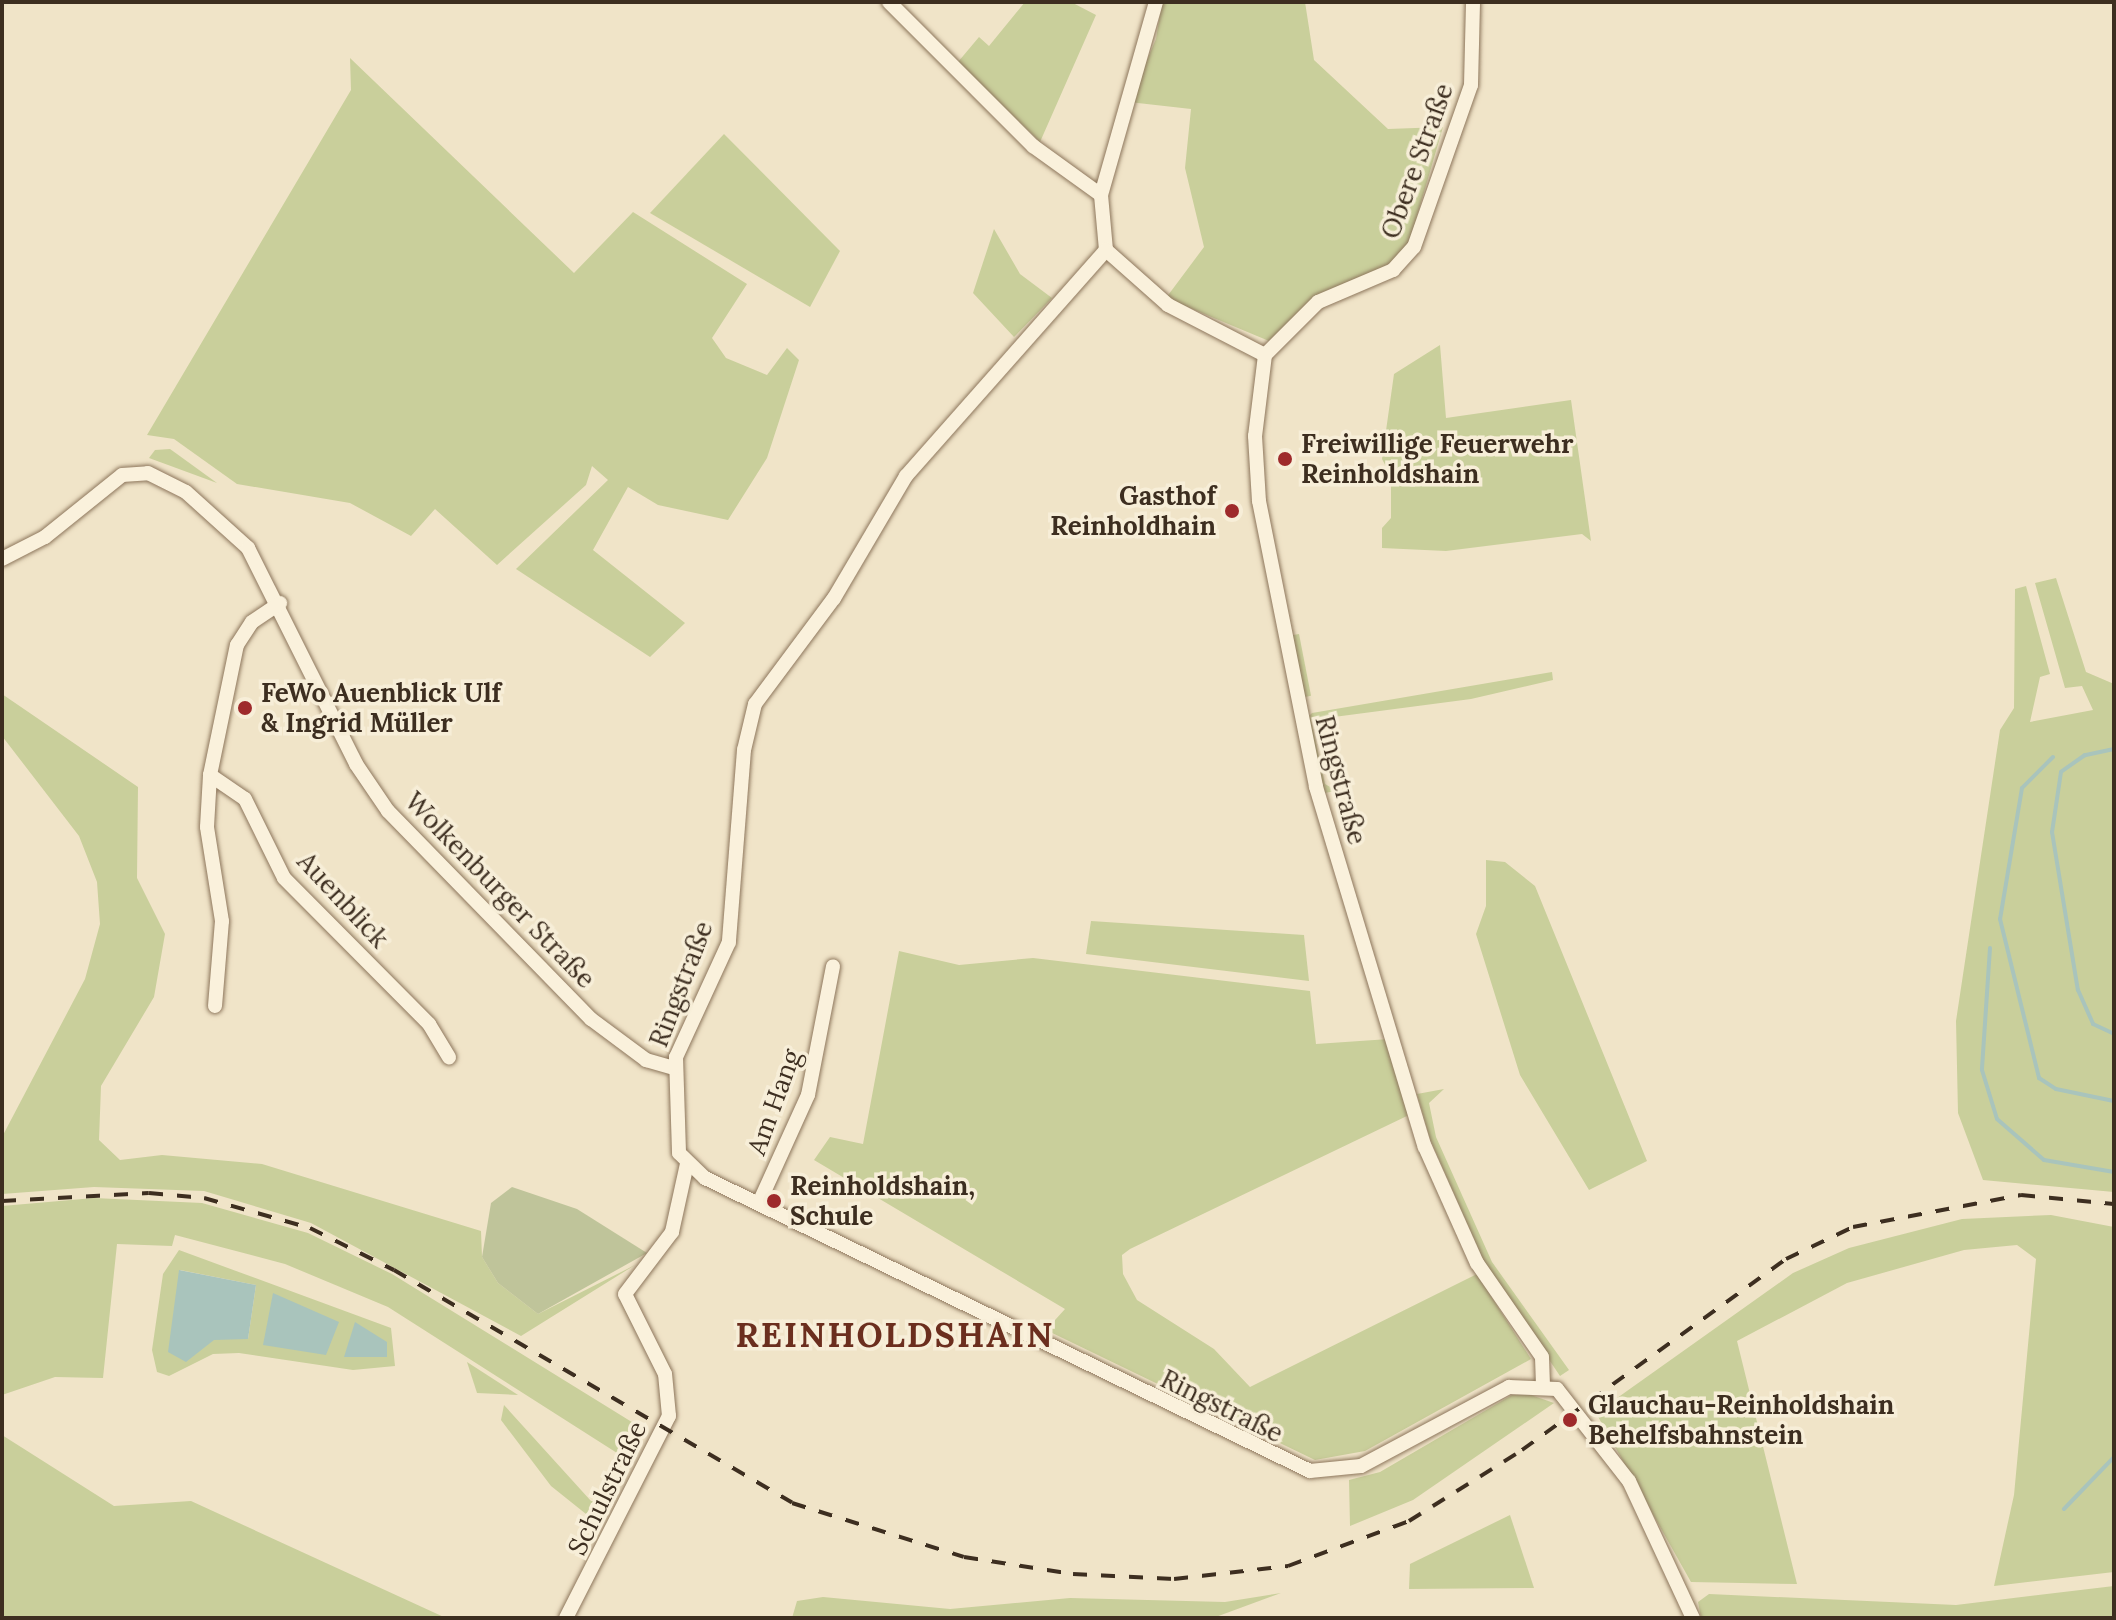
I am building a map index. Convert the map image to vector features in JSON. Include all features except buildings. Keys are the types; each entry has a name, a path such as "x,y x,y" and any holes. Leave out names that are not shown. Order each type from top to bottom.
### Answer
{"street":[{"path":"889,2 1033,146 1101,195"},
{"path":"1156,2 1101,195 1106,250 1168,305 1265,355"},
{"name":"Obere Straße","path":"1265,355 1318,302 1393,270 1414,247 1471,85 1473,2"},
{"name":"Ringstraße","path":"1106,250 906,476 834,598 761,691 744,750 729,942 674,1068 673,1134 687,1164 759,1203 1310,1471 1361,1466 1509,1387 1543,1385 1542,1357 1477,1263 1425,1147 1320,800 1259,501 1255,436 1265,355"},
{"name":"Wolkenburger Straße","path":"2,559 45,537 114,479 148,473 186,492 241,538 280,603 356,764 388,811 591,1019 646,1060 674,1068"},
{"path":"215,1006 222,921 207,827 210,775 237,645 252,622 280,603"},
{"name":"Auenblick","path":"210,775 245,799 284,878 429,1024 449,1057"},
{"name":"Am Hang","path":"759,1203 808,1095 833,966"},
{"name":"Schulstraße","path":"566,1618 669,1416 665,1374 625,1294 672,1232 687,1164"},
{"path":"1543,1385 1567,1397 1629,1481 1693,1618"}],"green space":[{"path":"1025,2 1071,2 1096,15 1040,142 958,62 979,37 989,46"},
{"path":"1162,2 1305,2 1314,60 1388,129 1443,127 1408,247 1388,267 1314,299 1269,341 1166,298 1204,247 1185,168 1191,109 1129,102 1156,39"},
{"path":"350,58 574,273 633,212 747,284 712,338 726,358 767,375 787,348 799,360 767,458 728,520 658,505 628,487 593,550 685,623 650,657 516,569 608,480 592,466 586,485 497,565 435,509 411,536 350,503 237,484 174,439 147,435 351,90"},
{"path":"724,134 840,251 810,307 650,213"},
{"path":"994,229 1020,274 1052,298 1014,337 973,293"},
{"path":"1440,345 1446,418 1571,400 1591,541 1582,534 1446,551 1382,548 1382,528 1391,518 1391,476 1382,459 1394,374"},
{"path":"170,449 217,483 149,458 155,450"},
{"path":"2056,578 2086,672 2114,684 2114,1192 1983,1180 1958,1113 1956,1021 2000,730 2014,708 2015,589 2026,586 2050,674 2040,677 2030,722 2093,710 2082,686 2065,688 2035,583"},
{"path":"1299,634 1311,696 1304,697 1292,635"},
{"path":"1552,672 1553,680 1471,699 1311,720 1325,784 1337,791 1324,793 1308,717 1312,713"},
{"path":"2,694 138,787 137,878 165,934 154,997 101,1086 99,1140 120,1160 162,1155 262,1164 481,1231 482,1257 498,1283 538,1314 635,1265 521,1336 311,1223 204,1191 94,1187 2,1194 2,1137 85,979 100,924 97,882 79,836 2,736"},
{"path":"1486,860 1505,862 1535,886 1647,1161 1589,1190 1520,1075 1476,934 1486,906"},
{"path":"1091,921 1304,935 1309,981 1086,954"},
{"path":"899,951 959,965 1033,958 1310,991 1316,1044 1389,1039 1409,1115 1130,1249 1122,1255 1123,1274 1137,1300 1214,1349 1250,1387 1477,1274 1531,1359 1365,1451 1315,1460 1046,1330 1065,1309 814,1160 830,1137 863,1144"},
{"path":"1444,1089 1429,1103 1436,1137 1492,1262 1569,1370 1560,1376 1485,1264 1430,1139 1417,1094"},
{"path":"512,1187 577,1209 647,1253 538,1314 498,1283 482,1257 491,1203"},
{"path":"94,1198 202,1203 308,1233 392,1274 648,1432 628,1460 388,1307 285,1264 175,1235 172,1246 117,1244 103,1378 55,1377 2,1395 2,1206"},
{"path":"2051,1215 2114,1227 2114,1572 1994,1586 2014,1495 2036,1259 2017,1245 1964,1250 1847,1283 1737,1341 1797,1584 1691,1582 1596,1413 1793,1273 1849,1248 1962,1219"},
{"path":"179,1250 391,1328 395,1366 353,1370 239,1353 213,1354 169,1376 157,1372 152,1350 163,1274","holes":["180,1270 256,1285 248,1339 214,1339"]},
{"path":"467,1362 518,1395 477,1393"},
{"path":"1528,1394 1554,1403 1413,1500 1350,1526 1349,1480 1380,1472 1512,1395"},
{"path":"504,1405 591,1501 613,1502 593,1535 591,1518 551,1486 501,1420"},
{"path":"2,1435 114,1506 191,1501 446,1618 2,1618"},
{"path":"1510,1515 1534,1588 1409,1589 1410,1564"},
{"path":"2114,1586 2114,1618 1701,1618 1698,1602 1709,1594 1956,1605"},
{"path":"1281,1593 1213,1618 792,1618 797,1601 823,1597 950,1609 1070,1598 1225,1602"}],"water":[{"path":"179,1270 256,1285 248,1339 214,1340 186,1362 168,1352"},
{"path":"273,1293 339,1322 326,1355 263,1345"},
{"path":"355,1322 387,1342 387,1357 344,1357"}],"waterway":[{"path":"2114,749 2085,755 2061,772 2052,832 2078,990 2093,1024 2114,1034"},
{"path":"2053,757 2022,788 2000,919 2039,1078 2056,1089 2114,1101"},
{"path":"1990,948 1982,1070 1997,1119 2044,1160 2114,1172"},
{"path":"2064,1509 2114,1457"}],"railway":[{"path":"2,1201 149,1193 204,1198 310,1228 394,1270 792,1503 964,1557 1073,1574 1174,1579 1288,1566 1409,1521 1522,1450 1786,1259 1853,1227 2021,1195 2114,1204"}],"place":[{"name":"Freiwillige Feuerwehr Reinholdshain","path":"1285,459"},
{"name":"Gasthof Reinholdhain","path":"1232,511"},
{"name":"FeWo Auenblick Ulf & Ingrid Müller","path":"245,708"},
{"name":"Reinholdshain, Schule","path":"774,1201"},
{"name":"Glauchau-Reinholdshain Behelfsbahnstein","path":"1570,1420"}],"district":[{"name":"REINHOLDSHAIN","path":"895,1335"}]}
